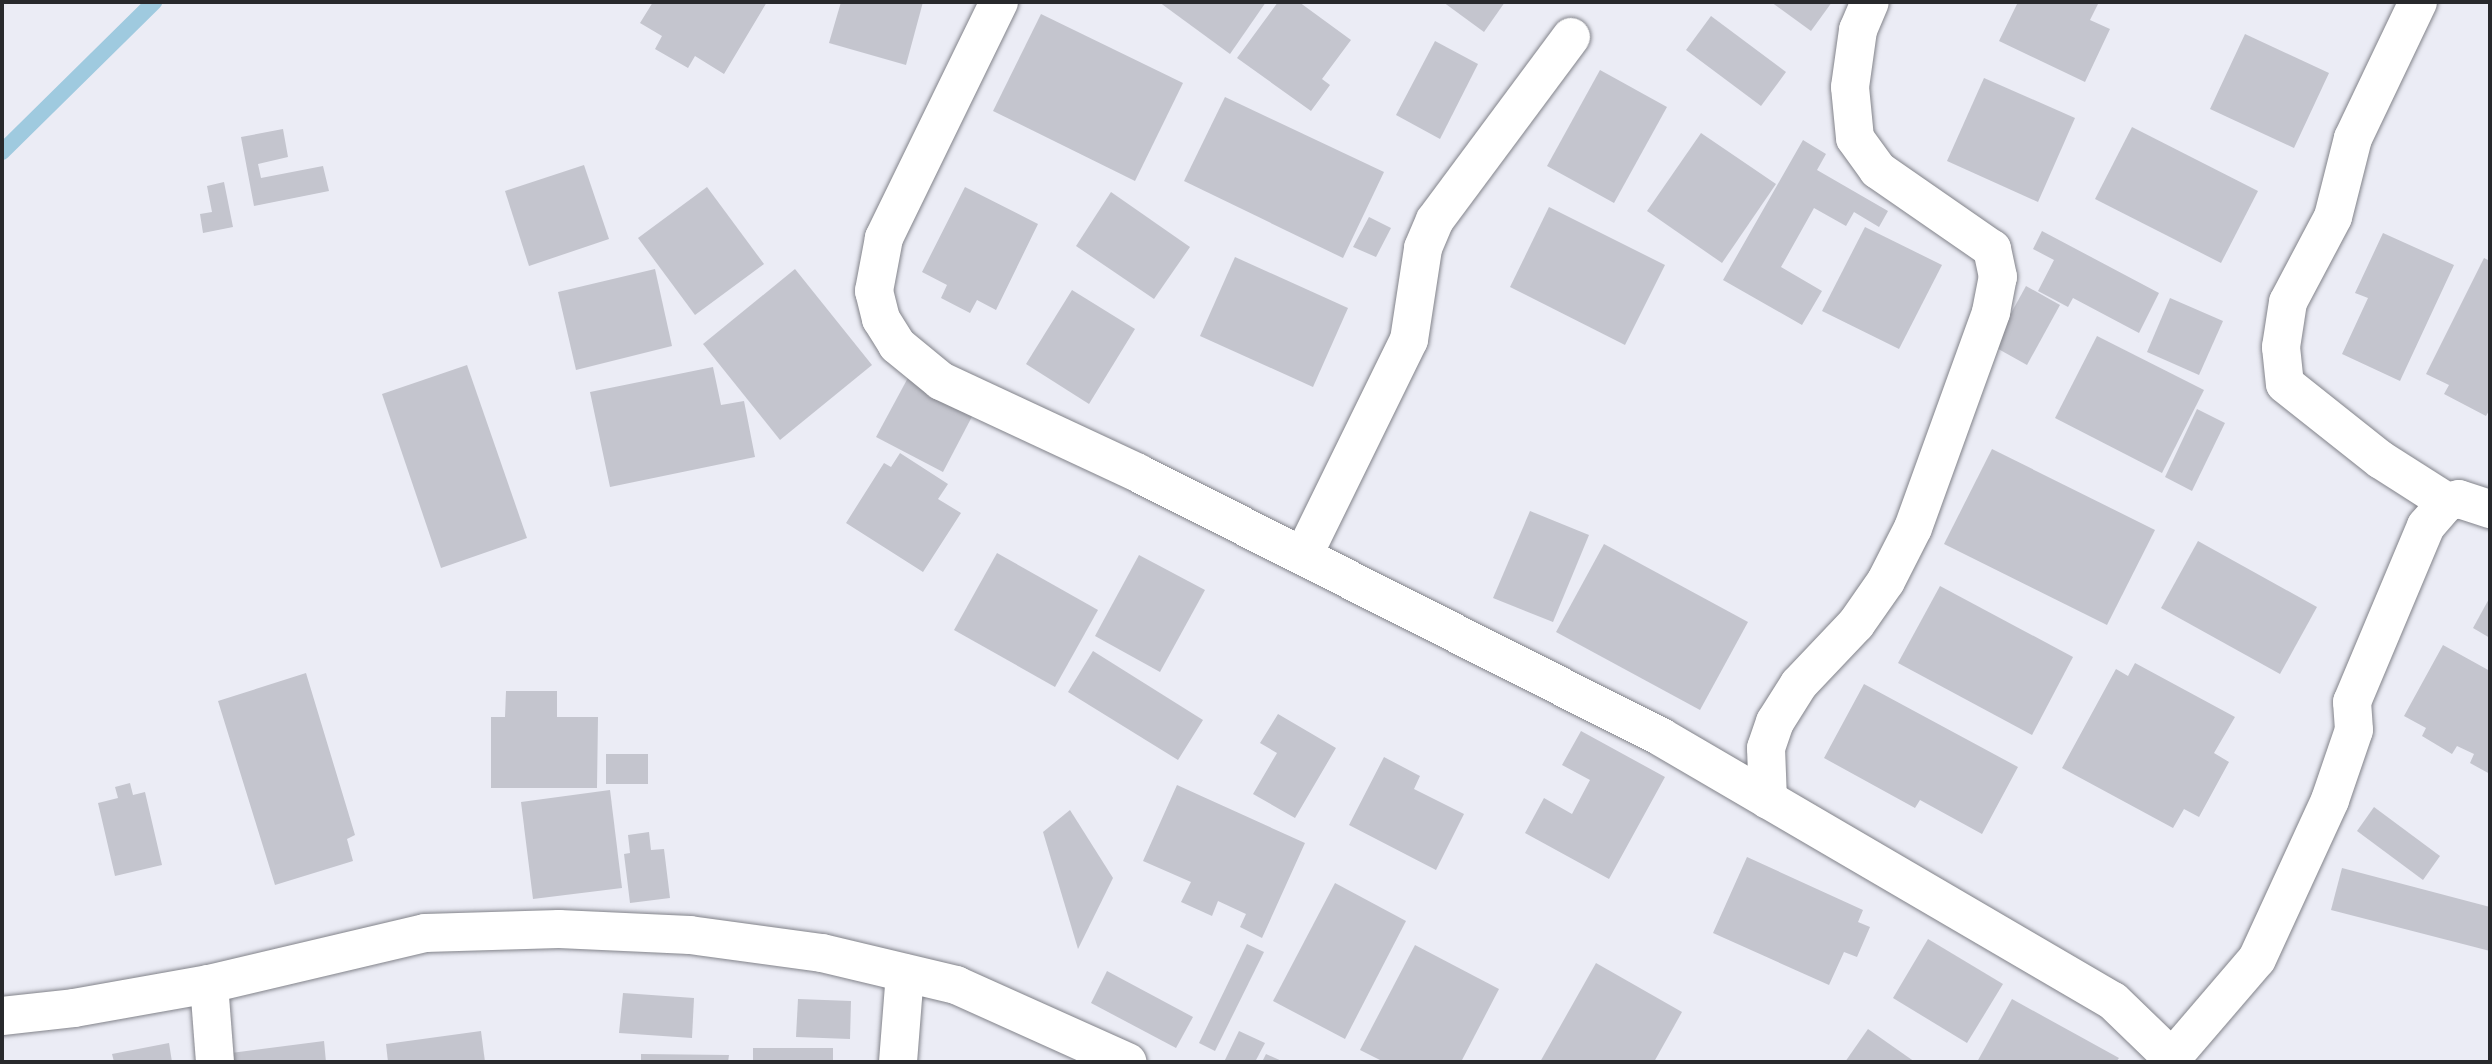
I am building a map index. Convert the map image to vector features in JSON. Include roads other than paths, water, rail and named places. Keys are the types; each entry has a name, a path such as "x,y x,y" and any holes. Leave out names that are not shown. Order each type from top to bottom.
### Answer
{"street":[{"path":"999,2 884,238 874,290 881,319 897,345 941,381 1303,556 1661,737 2113,1001 2171,1060 2257,959 2330,800 2354,730 2352,702 2426,526 2447,502 2459,499 2490,509"},
{"path":"1768,800 1766,748 1776,722 1800,684 1856,624 1886,581 1913,528 1991,312 1998,277 1992,249 1878,170 1855,138 1850,87 1858,30 1870,2"},
{"path":"2418,2 2353,138 2333,217 2288,302 2281,347 2285,384 2381,460 2447,502"},
{"path":"1303,556 1409,340 1423,248 1435,219 1571,37"},
{"path":"2,1016 74,1008 209,984 425,933 559,929 703,937 822,953 956,985 1126,1062"},
{"path":"898,1062 905,973"},
{"path":"209,984 215,1062"}],"waterway":[{"path":"2,152 154,2"}]}
